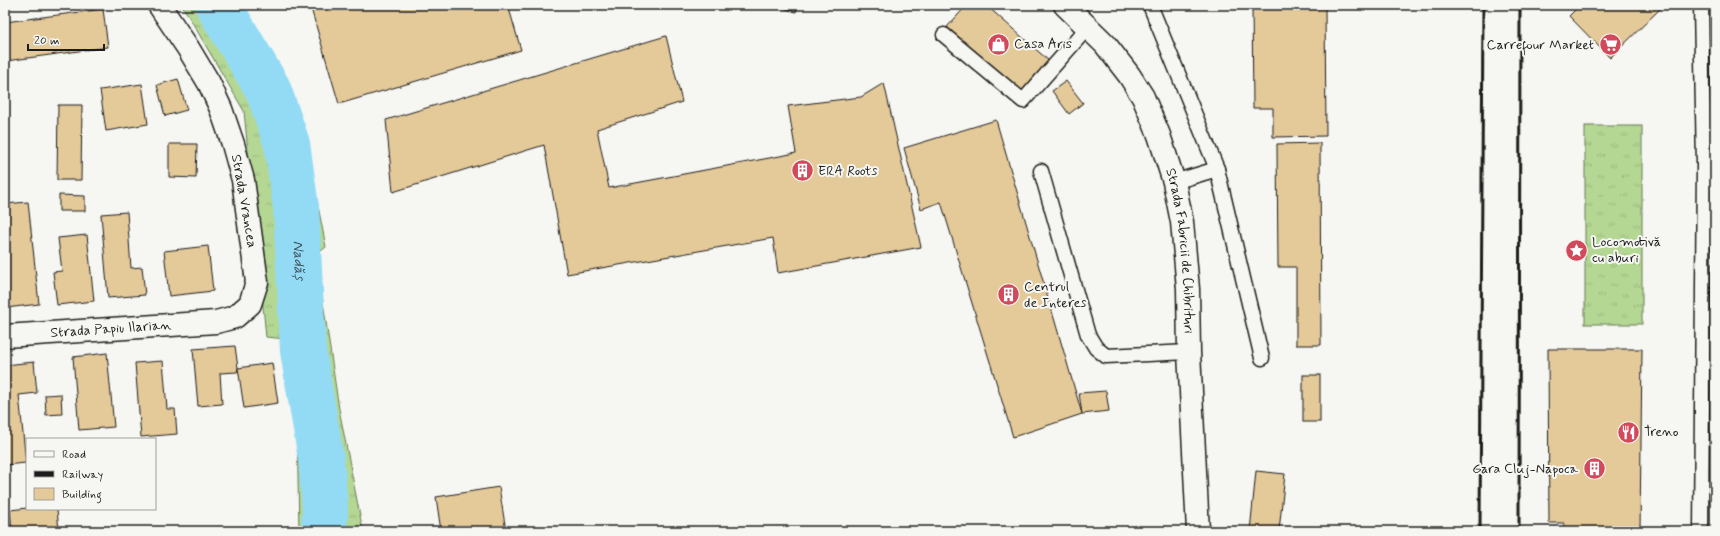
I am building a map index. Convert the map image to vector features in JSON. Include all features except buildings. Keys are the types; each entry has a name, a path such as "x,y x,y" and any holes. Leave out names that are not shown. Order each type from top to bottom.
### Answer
{"street":[{"name":"Strada Vrancea","path":"159,5 188,48 209,83 221,109 243,180 257,282 250,304 235,317 216,322"},
{"name":"Strada Fabricii de Chibrituri","path":"1065,5 1105,44 1129,75 1143,97 1159,135 1174,182 1182,222 1188,289 1189,352 1198,531"},
{"name":"Strada Papiu Ilarian","path":"5,336 216,322"}],"lane":[{"path":"1150,5 1217,169 1262,358"},
{"path":"1701,531 1704,196 1702,5"},
{"path":"944,35 1023,102 1088,27"},
{"path":"1174,182 1217,169"},
{"path":"1042,171 1088,335 1096,348 1106,356 1189,352"}],"green space":[{"path":"182,5 239,5 302,123 326,247 316,255 339,409 363,531 299,531 297,424 286,339 266,337 244,111"},
{"path":"1585,126 1642,126 1642,324 1585,324"}],"waterway":[{"name":"Nadăș","path":"218,5 268,89 287,144 296,208 303,351 321,458 325,509 324,531"}],"railway":[{"path":"1480,531 1483,5"},
{"path":"1519,531 1520,5"}],"place":[{"name":"Casa Aris","path":"998,44"},
{"name":"Carrefour Market","path":"1610,45"},
{"name":"ERA Roots","path":"803,171"},
{"name":"Locomotivă cu aburi","path":"1576,250"},
{"name":"Centrul de Interes","path":"1009,295"},
{"name":"Treno","path":"1628,432"},
{"name":"Gara Cluj-Napoca","path":"1594,469"}]}
